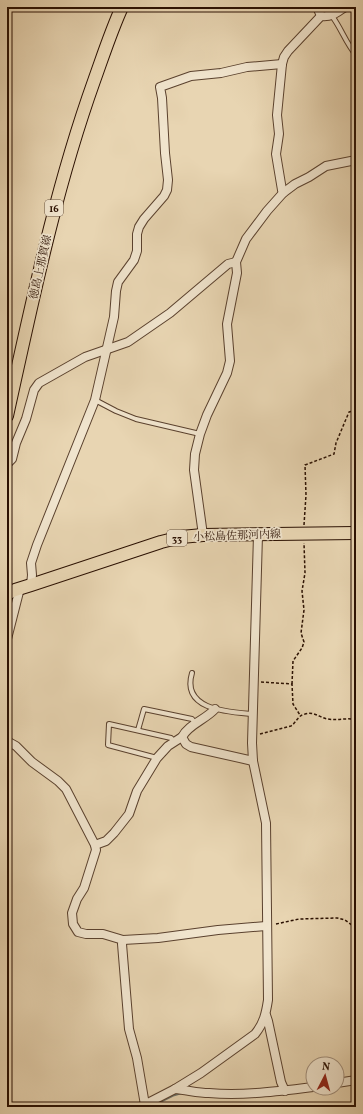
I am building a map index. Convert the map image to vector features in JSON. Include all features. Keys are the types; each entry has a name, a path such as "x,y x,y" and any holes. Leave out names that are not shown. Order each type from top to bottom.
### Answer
{"main road":[{"name":"徳島上那賀線","path":"7,416 40,265 57,198 86,102 112,29 122,7"},
{"name":"小松島佐那河内線","path":"7,594 25,586 181,537 203,535 356,533"}],"street":[{"path":"317,7 321,16"},
{"path":"283,194 276,154 279,134 277,115 284,57 321,16 332,16 345,7"},
{"path":"7,639 13,613 19,596 32,576 31,563 37,546 95,400 114,317 118,282 134,260 137,250 137,234 139,227 164,196 167,190 168,180 160,87 191,76 221,73 247,67 282,64"},
{"path":"203,535 194,470 195,454 207,415 227,372 230,361 227,324 236,273 236,262 246,239 267,211 283,194 295,184 326,166 356,160"},
{"path":"7,464 12,459 34,390 39,383 85,357 128,342 170,313 228,264 236,262"},
{"path":"123,940 122,944 129,1029 137,1058 143,1106 176,1089 201,1073 255,1034 261,1027 266,1015 268,1000 266,823 253,761 252,743 258,535"},
{"path":"95,845 106,841 129,814 137,791 157,758 168,746 195,723 210,714 215,709"},
{"path":"178,739 191,747 253,761"},
{"path":"7,741 16,746 32,762 58,781 66,789 95,845 96,850 84,888 76,899 72,913 73,924 78,932 86,934 103,934 123,940 158,938 218,930 266,926"},
{"path":"266,1015 281,1082 285,1090"},
{"path":"345,1082 356,1080"},
{"path":"176,1089 226,1094 305,1088"}],"lane":[{"path":"332,16 338,23 349,46 356,56"},
{"path":"95,400 136,419 200,434"},
{"path":"192,673 190,686 192,695 215,709 252,714"},
{"path":"138,730 144,708 192,719 195,723"},
{"path":"157,758 108,745 109,724 178,739"}],"path":[{"path":"300,716 293,704 292,684 293,661 302,648 304,642 301,633 304,610 302,591 305,573 305,465 334,454 336,443 348,412 356,410"},
{"path":"253,681 292,684"},
{"path":"252,743 262,733 291,726 300,716 308,713 316,714 326,719 335,720 351,718 356,720"},
{"path":"266,926 300,920 337,918 345,920 356,928"}],"waterway":[{"path":"150,1107 181,1093"}]}
